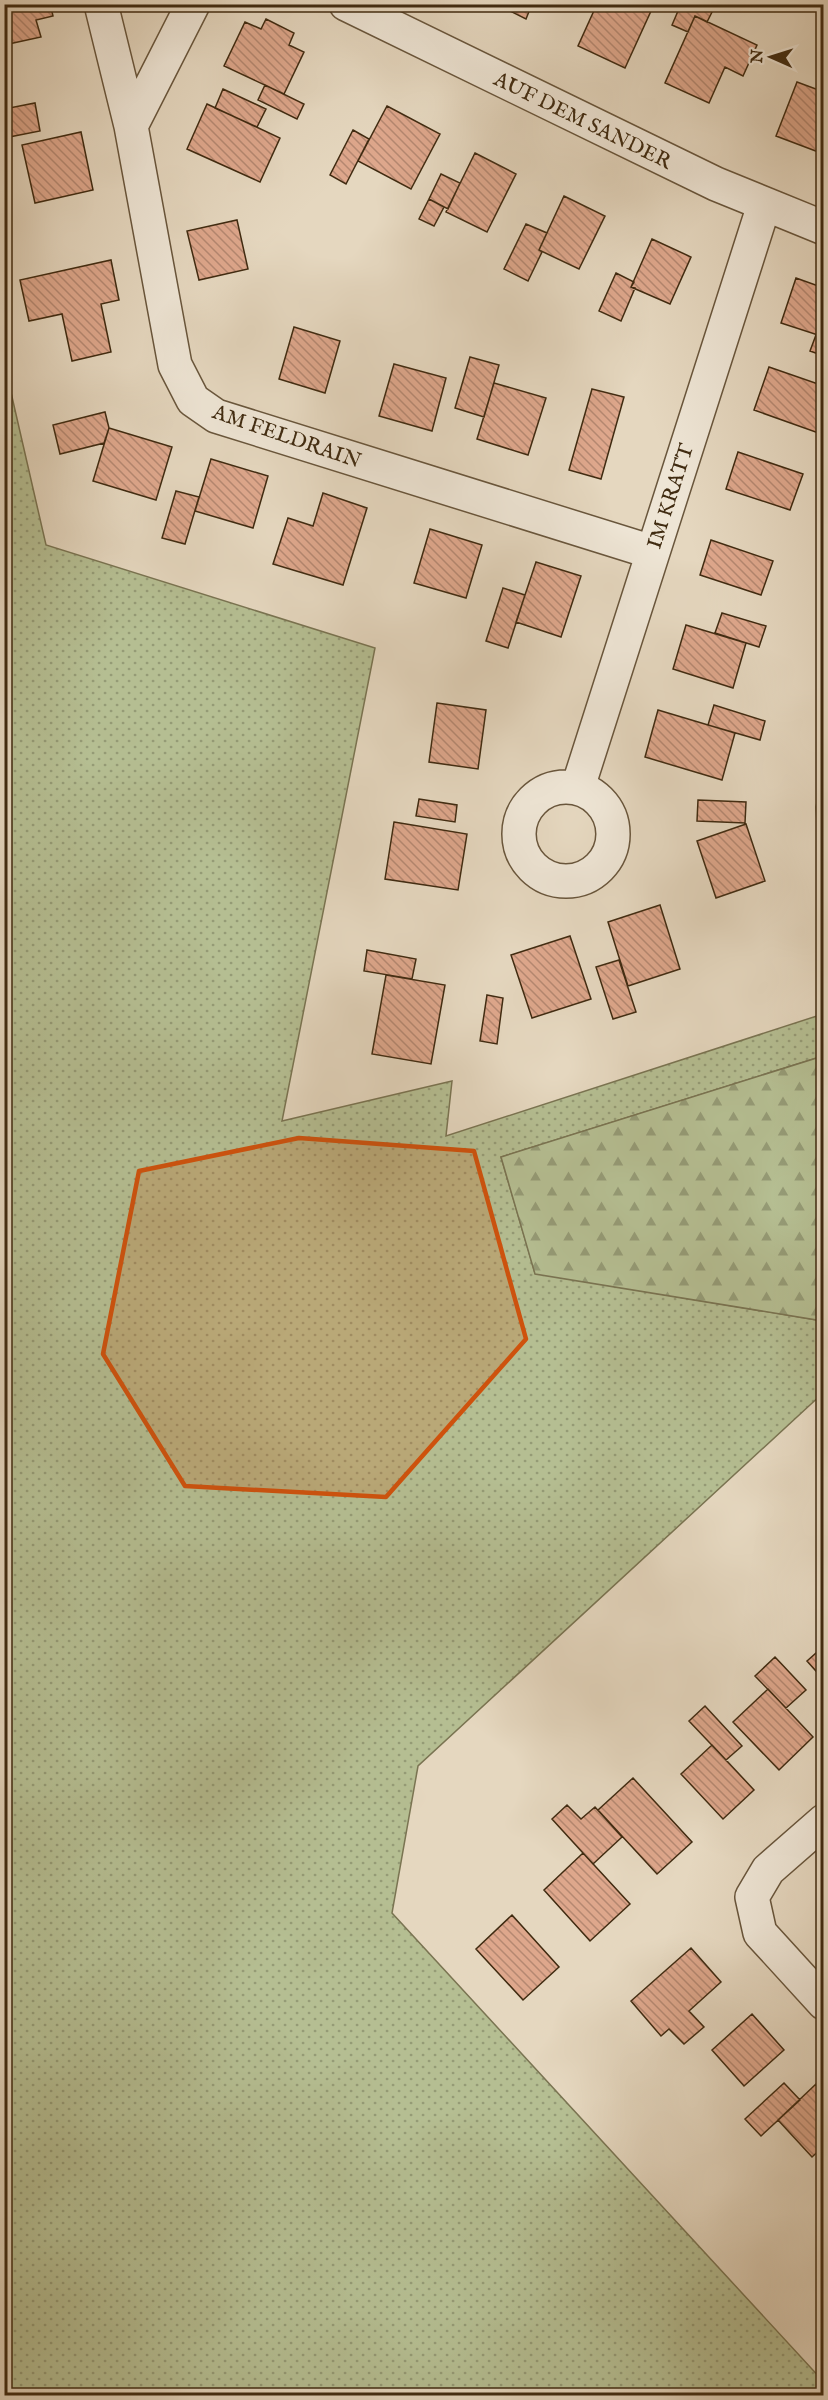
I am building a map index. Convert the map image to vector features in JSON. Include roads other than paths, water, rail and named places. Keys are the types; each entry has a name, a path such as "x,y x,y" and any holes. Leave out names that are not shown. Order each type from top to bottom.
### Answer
{"street":[{"name":"AM FELDRAIN","path":"101,4 130,126 175,365 193,400 216,416 652,552"},
{"path":"130,126 193,4"},
{"name":"AUF DEM SANDER","path":"346,4 764,205 824,228"},
{"name":"IM KRATT","path":"578,787 764,205"},
{"path":"824,1821 768,1870 752,1897 759,1933 824,2003"}]}
